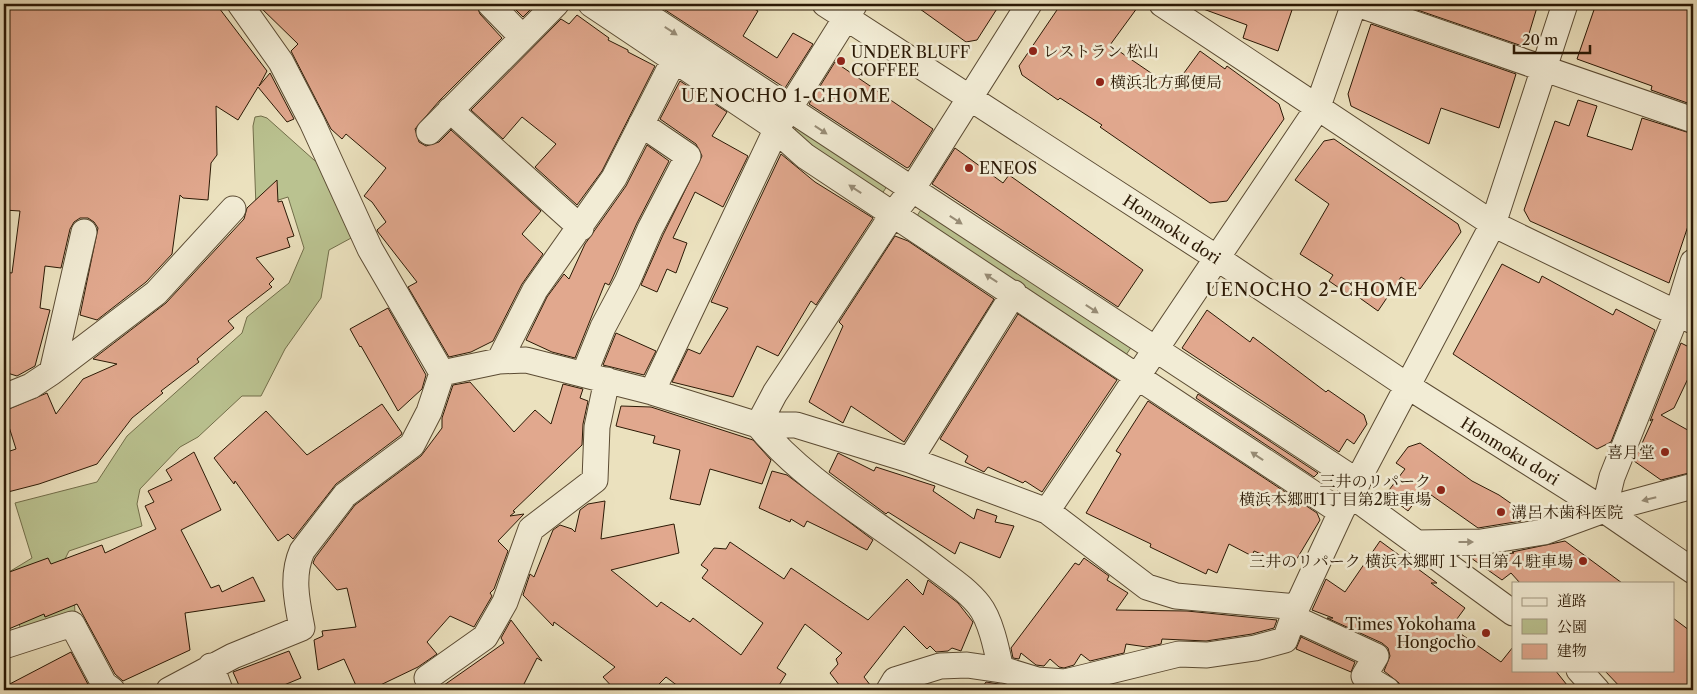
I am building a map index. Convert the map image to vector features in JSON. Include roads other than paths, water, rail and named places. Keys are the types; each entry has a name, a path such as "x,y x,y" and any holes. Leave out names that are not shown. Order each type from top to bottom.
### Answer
{"street":[{"path":"169,690 211,666 302,628 295,585 297,561 302,551 345,495 412,445 429,412 442,373 370,248 312,122 281,62 240,4"},
{"path":"490,4 522,37"},
{"path":"429,132 556,4"},
{"path":"591,4 674,60 911,191 1156,351 1350,496 1417,542 1512,612"},
{"path":"630,4 782,118 805,156 1138,376 1350,496"},
{"name":"Honmoku dori","path":"824,4 850,11 970,98 1217,258 1409,387 1604,510 1693,571"},
{"path":"758,425 775,393 893,214 911,191 1029,4"},
{"path":"1162,4 1317,109 1494,224 1685,317"},
{"path":"1048,512 1317,109 1355,4 1693,120"},
{"path":"889,690 895,680 940,666 967,664 1001,670 1037,680 1065,682 1179,654 1207,655 1255,648 1285,640 1295,612 1350,496 1494,224 1565,4"},
{"path":"652,392 782,118 850,11"},
{"path":"499,361 535,290 581,228 614,178 674,60"},
{"path":"450,110 581,228"},
{"path":"427,678 485,637 505,602 531,529 595,480 596,377 603,327 650,229 688,156 641,124"},
{"path":"4,397 32,386 156,292 233,209"},
{"path":"52,372 84,232"},
{"path":"1604,510 1612,477 1685,317 1693,262"},
{"path":"910,460 1014,293"},
{"path":"442,373 499,361 526,360 652,392 758,425 796,425 910,460 1048,512 1147,587 1176,596 1295,612 1376,656 1364,676 1387,690"},
{"path":"758,425 784,455 809,476 886,529 969,594 981,607 996,645 1001,670"},
{"path":"1417,542 1481,542 1544,532 1604,510 1693,486"},
{"path":"4,646 72,624 104,684 112,690"},
{"path":"211,666 220,690"},
{"path":"1581,672 1597,690"}],"place":[{"name":"レストラン 松山","path":"1033,51"},
{"name":"UNDER BLUFF COFFEE","path":"841,61"},
{"name":"横浜北方郵便局","path":"1100,82"},
{"name":"ENEOS","path":"969,168"},
{"name":"喜月堂","path":"1665,452"},
{"name":"三井のリパーク 横浜本郷町1丁目第2駐車場","path":"1441,490"},
{"name":"溝呂木歯科医院","path":"1501,512"},
{"name":"三井のリパーク 横浜本郷町１丁目第４駐車場","path":"1583,561"},
{"name":"Times Yokohama Hongocho","path":"1486,633"}],"district":[{"name":"UENOCHO 1-CHOME","path":"786,96"},
{"name":"UENOCHO 2-CHOME","path":"1312,290"}]}
